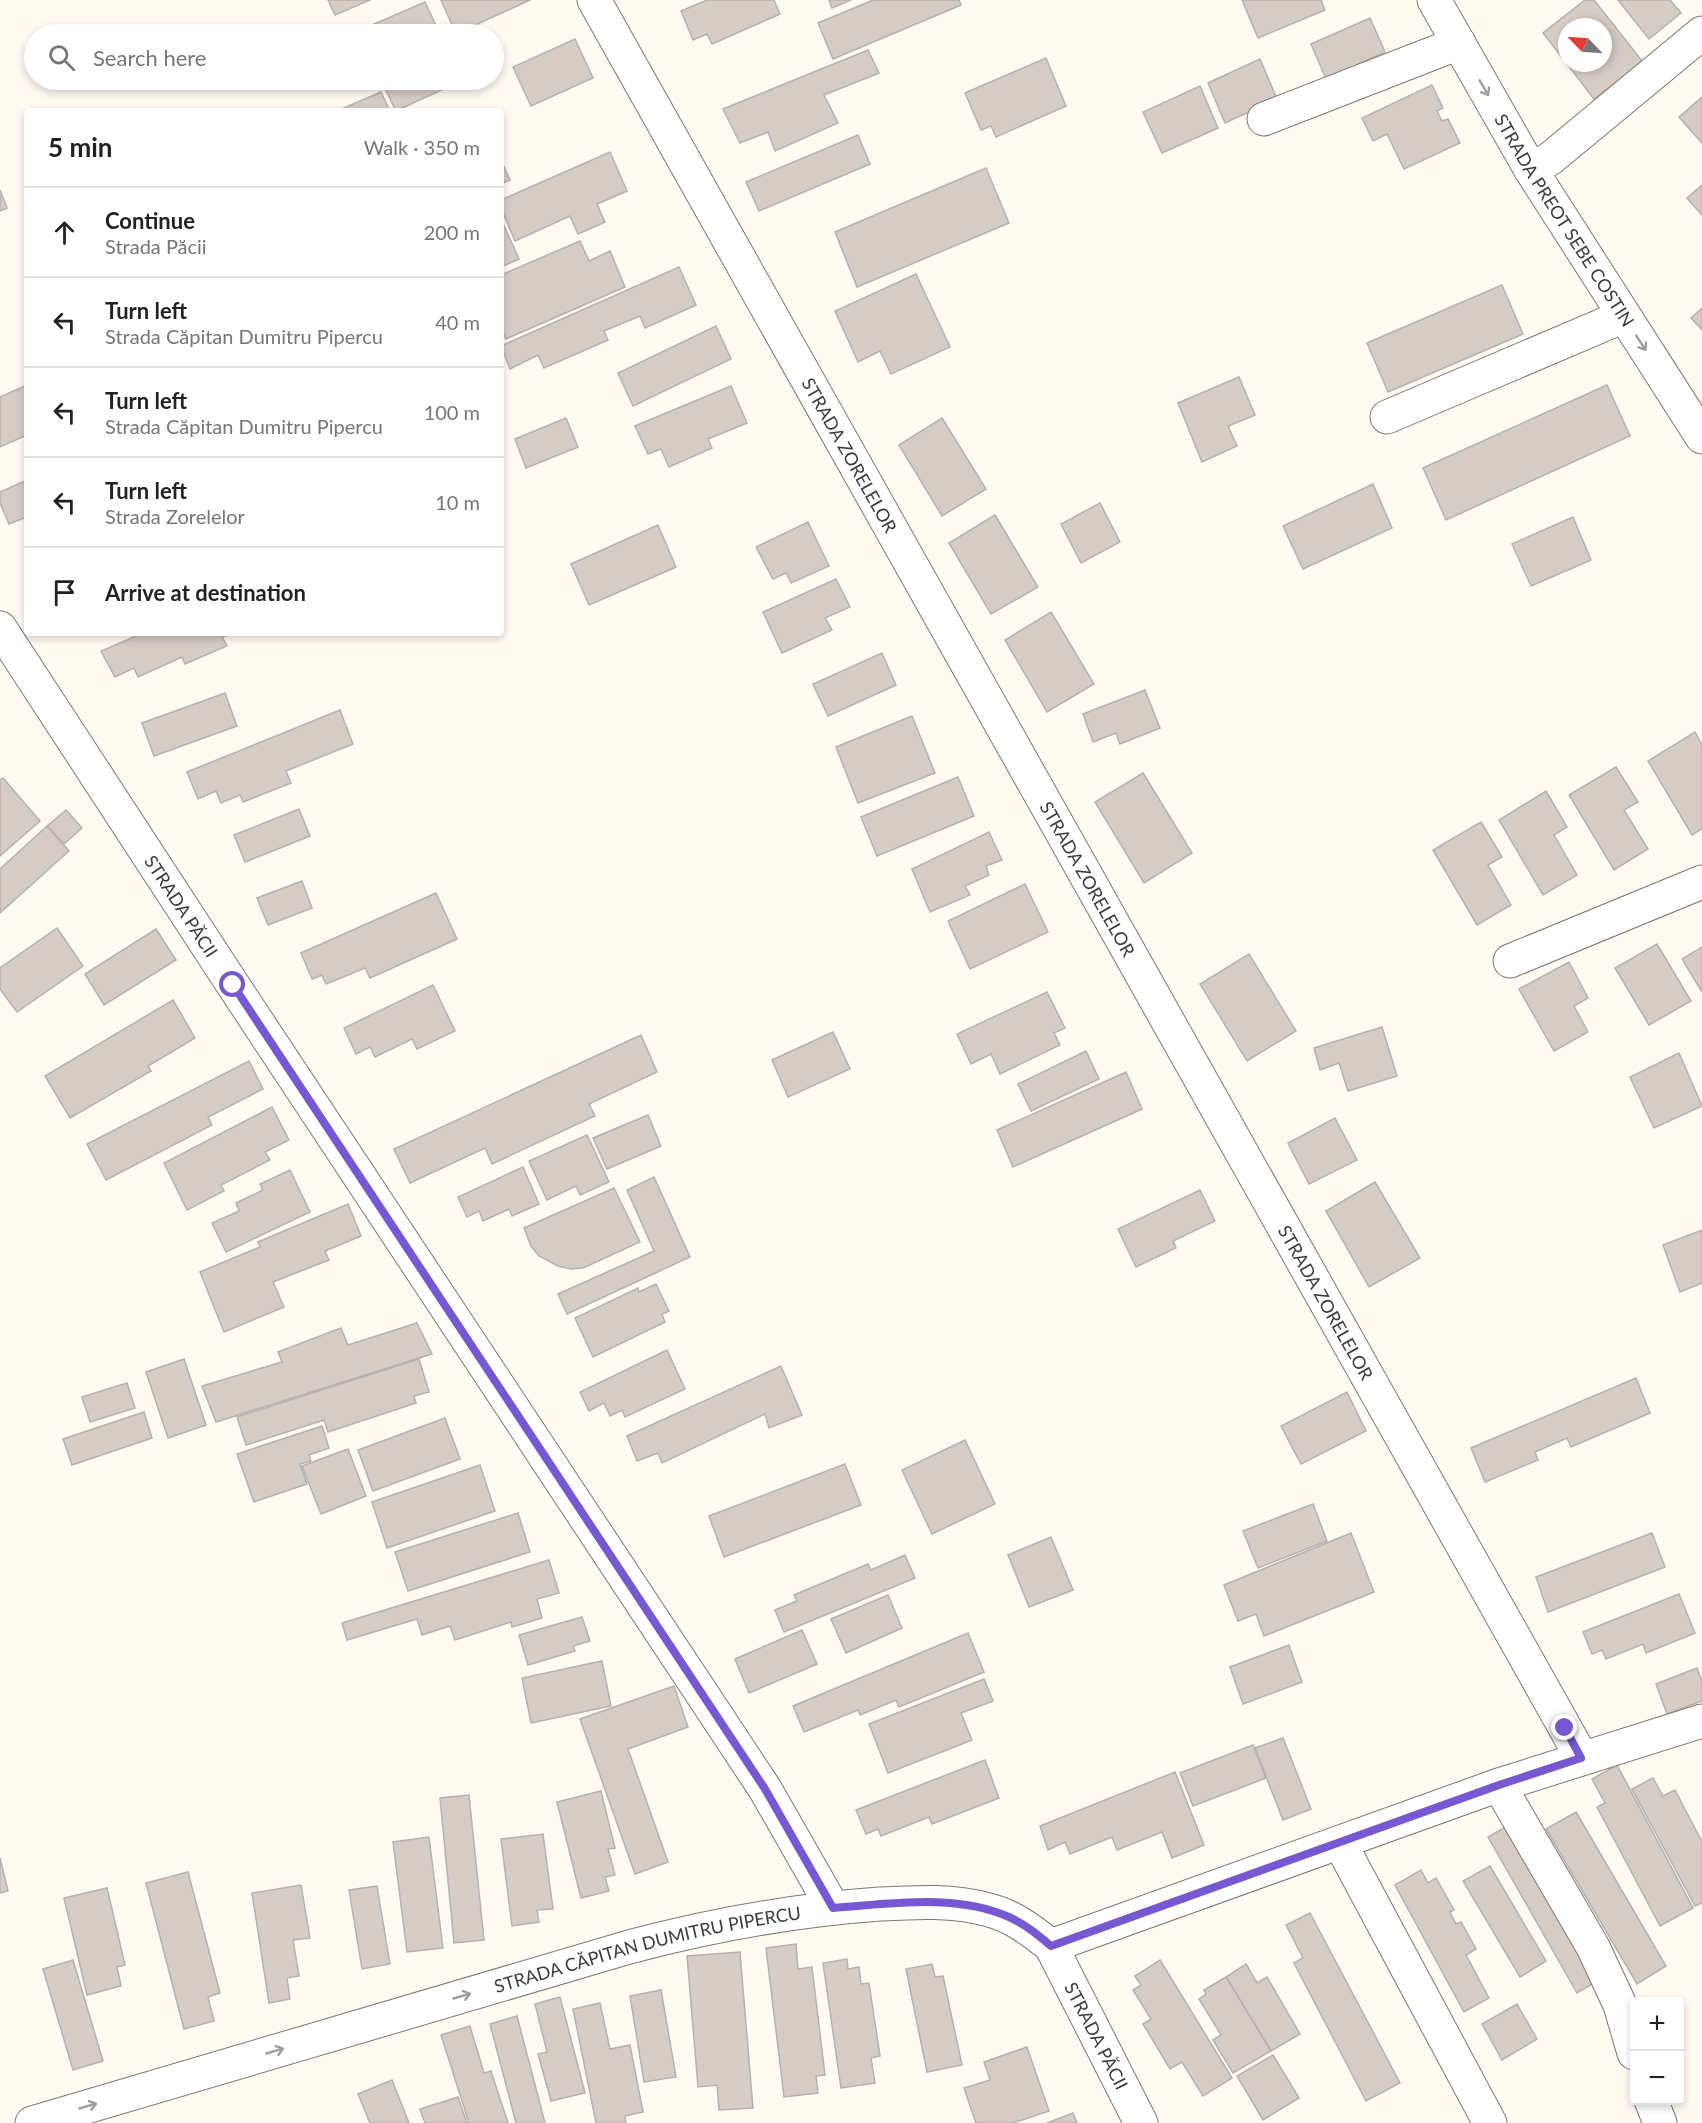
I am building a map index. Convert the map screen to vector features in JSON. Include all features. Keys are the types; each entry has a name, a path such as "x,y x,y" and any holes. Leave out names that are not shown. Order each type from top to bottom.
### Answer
{"street":[{"name":"STRADA ZORELELOR","path":"594,0 1581,1758"},
{"name":"STRADA PREOT SEBE COSTIN","path":"1434,0 1531,170 1702,437"},
{"path":"1531,170 1551,158 1702,33"},
{"path":"1264,119 1459,43"},
{"path":"1387,417 1624,316"},
{"name":"STRADA PĂCII","path":"0,628 246,1005 765,1789 833,1908"},
{"path":"1510,961 1702,882"},
{"path":"1051,1946 1499,1785 1702,1721"},
{"path":"1499,1785 1593,1947 1620,2005 1634,2051"},
{"path":"1340,1843 1490,2123"},
{"name":"STRADA CĂPITAN DUMITRU PIPERCU","path":"32,2123 640,1944 696,1930 833,1908 918,1902 956,1904 1009,1917 1028,1927 1051,1946"},
{"name":"STRADA PĂCII","path":"1051,1946 1142,2123"},
{"path":"1653,2105 1660,2123"}],"building":[{"path":"328,0 370,0 335,15"},
{"path":"441,0 530,0 478,24 452,24"},
{"path":"707,0 774,0 780,14 712,44 707,34 693,40 681,11"},
{"path":"829,0 851,0 832,8"},
{"path":"873,0 959,0 961,5 833,59 818,23"},
{"path":"1242,0 1321,0 1325,10 1258,38"},
{"path":"1585,0 1594,0 1608,18 1562,18"},
{"path":"1618,0 1670,0 1681,13 1649,39"},
{"path":"425,2 435,24 374,24"},
{"path":"1370,18 1385,52 1326,79 1311,44"},
{"path":"1558,21 1558,52 1543,33"},
{"path":"1612,23 1643,62 1594,99 1573,72 1612,72"},
{"path":"575,39 593,78 531,106 513,67"},
{"path":"868,50 879,73 824,95 838,123 775,151 768,132 740,143 723,109"},
{"path":"1046,58 1066,106 996,137 991,126 981,130 965,93"},
{"path":"1260,59 1277,99 1225,123 1208,83"},
{"path":"1432,85 1443,108 1437,111 1442,121 1448,119 1460,143 1404,169 1387,134 1373,141 1362,118"},
{"path":"1200,86 1218,128 1162,153 1143,112"},
{"path":"386,90 441,90 402,108 395,108"},
{"path":"381,92 389,108 344,108"},
{"path":"1702,97 1702,143 1679,117"},
{"path":"858,135 870,164 759,211 746,182"},
{"path":"610,152 627,191 597,204 605,222 578,234 570,216 515,241 504,215 504,199"},
{"path":"504,167 510,180 504,183"},
{"path":"986,168 1009,223 857,287 835,232"},
{"path":"1702,185 1702,215 1687,198"},
{"path":"0,190 7,208 0,211"},
{"path":"504,226 519,259 504,266"},
{"path":"580,241 589,261 610,251 625,287 506,339 504,335 504,274"},
{"path":"679,267 696,305 645,328 640,316 604,331 608,340 544,368 538,355 510,369 504,354 504,345"},
{"path":"916,274 950,347 891,374 880,351 858,362 835,311"},
{"path":"1502,285 1523,334 1388,392 1367,343"},
{"path":"1702,308 1702,330 1691,318"},
{"path":"716,326 731,359 633,406 618,373"},
{"path":"1239,377 1255,415 1228,426 1237,446 1202,462 1178,403"},
{"path":"1607,385 1630,436 1446,520 1423,468"},
{"path":"24,386 24,436 0,447 0,397"},
{"path":"731,386 747,423 708,439 712,448 669,467 661,449 648,454 635,426"},
{"path":"566,418 578,447 526,468 515,439"},
{"path":"942,418 986,489 942,516 899,445"},
{"path":"24,481 24,518 9,524 0,503 0,492"},
{"path":"1373,484 1392,528 1303,569 1283,526"},
{"path":"1100,503 1120,542 1081,563 1061,524"},
{"path":"995,515 1038,587 991,614 949,543"},
{"path":"1573,517 1591,560 1531,586 1512,544"},
{"path":"808,522 829,566 791,583 786,573 773,579 756,547"},
{"path":"658,525 676,567 589,605 571,564"},
{"path":"836,579 850,607 825,618 832,630 782,653 763,612"},
{"path":"1051,612 1094,684 1047,712 1005,640"},
{"path":"136,636 225,636 222,637 227,646 185,664 182,657 138,677 134,668 115,677 101,651"},
{"path":"882,653 896,685 828,716 813,684"},
{"path":"1145,690 1160,728 1120,744 1116,733 1093,742 1083,714"},
{"path":"225,693 237,726 154,756 142,723"},
{"path":"340,710 353,744 286,771 291,783 243,802 240,795 221,803 216,791 198,799 187,772"},
{"path":"912,716 935,773 858,803 836,747"},
{"path":"1695,732 1702,745 1702,829 1692,835 1648,761"},
{"path":"1616,767 1638,802 1624,810 1648,849 1614,870 1569,795"},
{"path":"1143,773 1192,853 1144,883 1095,802"},
{"path":"958,777 974,816 877,856 861,817"},
{"path":"3,778 40,821 0,856 0,780"},
{"path":"1546,791 1567,827 1554,835 1577,875 1543,895 1499,820"},
{"path":"299,809 310,836 245,862 234,835"},
{"path":"66,810 82,828 64,844 47,826"},
{"path":"1481,822 1502,857 1488,865 1511,905 1477,925 1433,850"},
{"path":"47,826 69,851 0,913 0,869"},
{"path":"989,832 1002,860 986,866 989,875 965,886 970,895 930,912 912,869"},
{"path":"302,881 312,908 268,925 257,898"},
{"path":"1025,884 1048,932 970,969 948,921"},
{"path":"436,893 457,939 370,978 365,968 326,984 322,975 312,979 301,953"},
{"path":"57,928 83,966 17,1012 0,989 0,968"},
{"path":"156,929 176,960 104,1005 85,974"},
{"path":"1657,944 1691,1001 1649,1025 1615,968"},
{"path":"1702,947 1702,992 1682,959"},
{"path":"1249,954 1296,1031 1247,1061 1200,984"},
{"path":"1569,962 1588,998 1574,1006 1588,1032 1554,1051 1519,989"},
{"path":"433,985 455,1031 417,1049 412,1039 375,1057 370,1047 356,1054 344,1028"},
{"path":"1047,992 1065,1028 1054,1033 1060,1045 1000,1074 991,1054 971,1064 957,1034"},
{"path":"173,1000 195,1038 148,1066 151,1071 70,1118 45,1076"},
{"path":"1382,1027 1397,1076 1348,1091 1339,1063 1320,1070 1314,1048"},
{"path":"833,1032 850,1069 788,1097 772,1060"},
{"path":"641,1035 657,1072 589,1104 595,1116 492,1164 485,1148 410,1183 394,1149"},
{"path":"1086,1051 1099,1079 1031,1111 1018,1084"},
{"path":"1679,1053 1702,1106 1654,1128 1630,1077"},
{"path":"249,1061 263,1089 208,1117 212,1125 106,1180 87,1144"},
{"path":"1126,1072 1142,1109 1013,1167 997,1130"},
{"path":"272,1107 289,1140 265,1152 270,1160 221,1185 224,1191 187,1210 164,1163"},
{"path":"648,1115 661,1146 607,1169 593,1138"},
{"path":"1335,1118 1357,1160 1309,1184 1288,1143"},
{"path":"587,1135 609,1182 580,1195 576,1186 547,1200 529,1161"},
{"path":"523,1167 539,1204 512,1216 509,1209 483,1221 479,1211 467,1217 458,1197"},
{"path":"290,1170 310,1212 226,1252 212,1223 239,1211 236,1203 263,1190 260,1184"},
{"path":"654,1177 690,1257 567,1314 558,1294 654,1251 627,1190"},
{"path":"1375,1182 1420,1258 1369,1287 1326,1211"},
{"path":"614,1188 640,1242 583,1268 571,1269 558,1266 539,1256 531,1246 524,1228"},
{"path":"1200,1190 1215,1221 1173,1241 1176,1248 1136,1267 1118,1229"},
{"path":"348,1204 361,1236 325,1251 329,1260 273,1282 284,1307 224,1332 200,1272 260,1247 258,1242"},
{"path":"1702,1230 1702,1283 1680,1292 1663,1245"},
{"path":"656,1284 669,1311 662,1314 665,1322 593,1357 575,1318 638,1288 639,1292"},
{"path":"417,1323 432,1354 216,1422 202,1386 282,1362 278,1352 341,1328 348,1345"},
{"path":"667,1350 685,1389 625,1417 622,1410 610,1416 604,1403 589,1411 580,1392"},
{"path":"184,1359 206,1425 168,1438 146,1372"},
{"path":"419,1359 429,1392 414,1396 416,1403 328,1432 324,1420 246,1445 237,1417"},
{"path":"781,1366 802,1415 769,1428 765,1414 662,1463 658,1453 637,1461 627,1436"},
{"path":"1636,1378 1650,1413 1571,1447 1567,1438 1535,1452 1538,1460 1485,1482 1471,1448"},
{"path":"127,1383 135,1408 90,1422 82,1397"},
{"path":"1347,1392 1366,1431 1301,1464 1281,1426"},
{"path":"144,1412 152,1438 72,1465 63,1439"},
{"path":"445,1418 460,1459 373,1491 358,1450"},
{"path":"322,1426 329,1448 309,1455 311,1461 300,1464 307,1484 254,1502 237,1454"},
{"path":"965,1440 995,1504 932,1534 902,1470"},
{"path":"348,1449 366,1496 321,1514 302,1466"},
{"path":"845,1464 861,1505 724,1557 709,1516"},
{"path":"480,1465 495,1511 387,1548 372,1502"},
{"path":"1313,1504 1327,1541 1258,1568 1243,1531"},
{"path":"518,1513 530,1552 408,1591 395,1552"},
{"path":"1351,1533 1374,1592 1264,1636 1256,1614 1238,1621 1224,1585"},
{"path":"1652,1533 1665,1567 1548,1612 1536,1577"},
{"path":"1051,1537 1073,1590 1029,1607 1008,1555"},
{"path":"905,1555 915,1578 784,1632 775,1610 797,1601 794,1595 868,1564 871,1570"},
{"path":"549,1560 559,1593 537,1599 542,1618 512,1627 511,1622 455,1640 450,1626 422,1635 417,1619 347,1640 342,1623"},
{"path":"1679,1594 1695,1633 1646,1653 1643,1644 1606,1659 1602,1650 1592,1654 1583,1632"},
{"path":"888,1595 902,1628 846,1653 831,1619"},
{"path":"582,1617 590,1641 573,1646 575,1651 528,1665 519,1635"},
{"path":"802,1630 817,1664 749,1693 735,1659"},
{"path":"968,1633 984,1672 899,1707 896,1700 860,1715 858,1710 804,1732 793,1706"},
{"path":"1289,1645 1302,1682 1243,1704 1230,1667"},
{"path":"602,1661 611,1706 531,1723 522,1678"},
{"path":"1697,1668 1702,1682 1702,1701 1667,1714 1656,1684"},
{"path":"984,1679 993,1701 961,1713 972,1740 888,1773 869,1724"},
{"path":"674,1686 688,1727 628,1749 668,1862 635,1874 580,1719"},
{"path":"1283,1738 1311,1809 1283,1820 1255,1748"},
{"path":"1253,1745 1266,1778 1193,1806 1180,1773"},
{"path":"985,1760 999,1798 932,1824 929,1817 881,1836 878,1829 866,1834 856,1810"},
{"path":"1617,1765 1693,1908 1660,1926 1597,1807 1605,1803 1592,1779"},
{"path":"1175,1772 1204,1845 1172,1858 1162,1832 1117,1850 1112,1837 1070,1854 1065,1842 1048,1850 1040,1826"},
{"path":"1653,1778 1663,1796 1675,1790 1702,1842 1702,1903 1695,1906 1632,1789"},
{"path":"601,1791 615,1848 608,1849 615,1875 605,1877 609,1891 581,1898 557,1802"},
{"path":"469,1795 484,1940 454,1943 440,1798"},
{"path":"1576,1812 1666,1966 1637,1984 1546,1829"},
{"path":"1512,1823 1601,1979 1577,1993 1488,1837"},
{"path":"543,1834 553,1909 537,1910 539,1922 512,1926 501,1839"},
{"path":"429,1837 443,1948 407,1952 393,1842"},
{"path":"0,1858 8,1891 0,1893"},
{"path":"1490,1866 1546,1961 1520,1977 1463,1881"},
{"path":"1421,1870 1428,1883 1436,1878 1454,1910 1450,1912 1456,1924 1461,1922 1476,1949 1466,1955 1489,1998 1464,2012 1395,1885"},
{"path":"188,1872 220,1993 208,1997 214,2021 184,2029 146,1883"},
{"path":"301,1885 310,1938 293,1940 299,1976 287,1978 290,1999 269,2003 252,1893"},
{"path":"377,1886 390,1964 362,1969 349,1890"},
{"path":"107,1888 125,1965 117,1967 121,1986 87,1995 64,1898"},
{"path":"1310,1913 1400,2083 1366,2101 1294,1963 1303,1958 1286,1925"},
{"path":"796,1944 798,1969 812,1967 825,2075 816,2076 818,2093 784,2097 766,1948"},
{"path":"740,1952 753,2108 719,2110 717,2085 698,2087 687,1956"},
{"path":"847,1959 848,1969 859,1967 861,1984 869,1983 880,2056 871,2058 875,2083 841,2088 823,1963"},
{"path":"73,1960 103,2061 73,2070 43,1969"},
{"path":"1160,1960 1232,2078 1203,2096 1182,2062 1170,2069 1143,2024 1151,2019 1133,1990 1141,1985 1135,1976"},
{"path":"932,1964 935,1977 943,1976 962,2065 927,2072 906,1969"},
{"path":"1246,1964 1257,1983 1267,1977 1300,2034 1271,2051 1226,1977"},
{"path":"1226,1977 1271,2051 1233,2073 1213,2040 1221,2035 1199,1999 1206,1994 1204,1990"},
{"path":"661,1990 676,2077 644,2082 630,1996"},
{"path":"560,1997 585,2093 551,2101 538,2054 547,2052 535,2004"},
{"path":"600,2003 610,2049 630,2045 643,2112 625,2116 626,2123 596,2123 573,2009"},
{"path":"1517,2004 1537,2039 1502,2060 1482,2024"},
{"path":"517,2016 545,2123 516,2123 490,2024"},
{"path":"470,2026 484,2073 491,2071 508,2123 469,2123 441,2035"},
{"path":"1027,2047 1049,2111 1013,2123 976,2123 964,2088 990,2080 984,2062"},
{"path":"1273,2055 1299,2098 1263,2120 1237,2076"},
{"path":"392,2080 409,2123 370,2123 358,2094"},
{"path":"458,2097 467,2123 425,2123 420,2109"},
{"path":"1073,2113 1077,2123 1047,2123"}],"route":[{"path":"233,985 765,1789 793,1834 833,1908 918,1902 956,1904 989,1910 1009,1917 1028,1927 1051,1946 1499,1785 1581,1758 1565,1728"}]}
